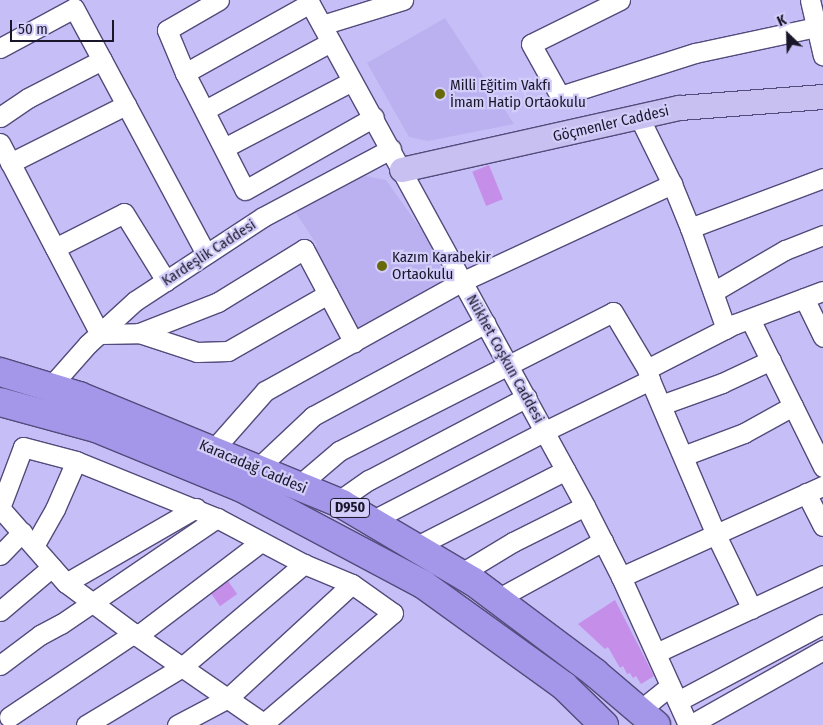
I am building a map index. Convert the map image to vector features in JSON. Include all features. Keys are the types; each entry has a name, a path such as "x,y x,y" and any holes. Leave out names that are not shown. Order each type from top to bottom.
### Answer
{"highway":[{"name":"Karacadağ Caddesi","path":"0,372 79,396 258,468 336,502 372,521 460,574 497,599 596,673 647,718"},
{"name":"Karacadağ Caddesi","path":"0,402 96,428 240,487 424,585 564,686 604,725"}],"main road":[{"name":"Göçmenler Caddesi","path":"402,170 483,154 680,108 823,97"}],"street":[{"path":"219,0 167,30 185,73 245,190 374,117"},
{"path":"322,25 403,0"},
{"path":"620,0 531,44 560,96 695,53 816,27"},
{"path":"810,0 823,56"},
{"path":"185,73 309,1"},
{"name":"Nükhet Coşkun Caddesi","path":"309,1 585,506 621,577 689,725"},
{"path":"0,48 74,8 206,254"},
{"path":"205,110 332,42"},
{"path":"0,117 28,98 102,60"},
{"path":"224,148 352,80"},
{"path":"10,163 126,105"},
{"path":"639,117 672,184 690,228 726,329"},
{"path":"0,146 100,334 139,333 197,352 228,352 328,294"},
{"name":"Kardeşlik Caddesi","path":"50,387 100,334 135,301 263,217 391,149"},
{"path":"690,228 823,178"},
{"path":"213,450 265,392 461,282 672,184"},
{"path":"55,248 124,213 166,281"},
{"path":"713,292 785,250 823,235"},
{"path":"139,333 218,302 304,249 354,343"},
{"path":"372,521 545,431 726,329 823,290"},
{"path":"804,298 823,336"},
{"path":"298,486 339,451 613,312 648,374 716,535 752,609"},
{"path":"750,319 823,467"},
{"path":"258,468 313,416 486,323"},
{"path":"661,405 722,383 771,360"},
{"path":"336,502 369,480 527,398"},
{"path":"683,456 744,433 793,406"},
{"path":"23,447 76,461 217,518 304,564 352,584 393,613 264,725 66,583 0,508 23,447"},
{"path":"34,546 55,509 76,461"},
{"path":"415,547 566,470"},
{"path":"621,577 815,489 823,526"},
{"path":"460,574 513,542 585,506"},
{"path":"66,583 196,508"},
{"path":"0,665 40,635 61,624 217,518"},
{"path":"0,555 22,532"},
{"path":"497,599 603,541"},
{"path":"11,718 135,634 260,542"},
{"path":"86,725 182,667 304,564"},
{"path":"0,611 52,567"},
{"path":"656,652 823,575"},
{"path":"177,725 228,698 352,584"},
{"path":"647,718 674,693 823,624"},
{"path":"689,725 823,650"}],"shaded area":[{"name":"Milli Eğitim Vakfı İmam Hatip Ortaokulu","path":"445,18 514,124 428,141 409,137 367,63"},
{"name":"Kazım Karabekir Ortaokulu","path":"365,176 386,180 435,249 451,280 358,331 312,251 317,245 296,213 334,185"}],"building":[{"path":"489,165 503,199 486,206 472,172"},
{"path":"228,581 237,594 220,606 211,593"},
{"path":"615,600 654,676 641,684 636,676 633,678 630,673 627,674 623,666 620,668 608,647 605,649 578,624"}],"place":[{"name":"Milli Eğitim Vakfı İmam Hatip Ortaokulu","path":"440,94"},
{"name":"Kazım Karabekir Ortaokulu","path":"382,266"}]}
